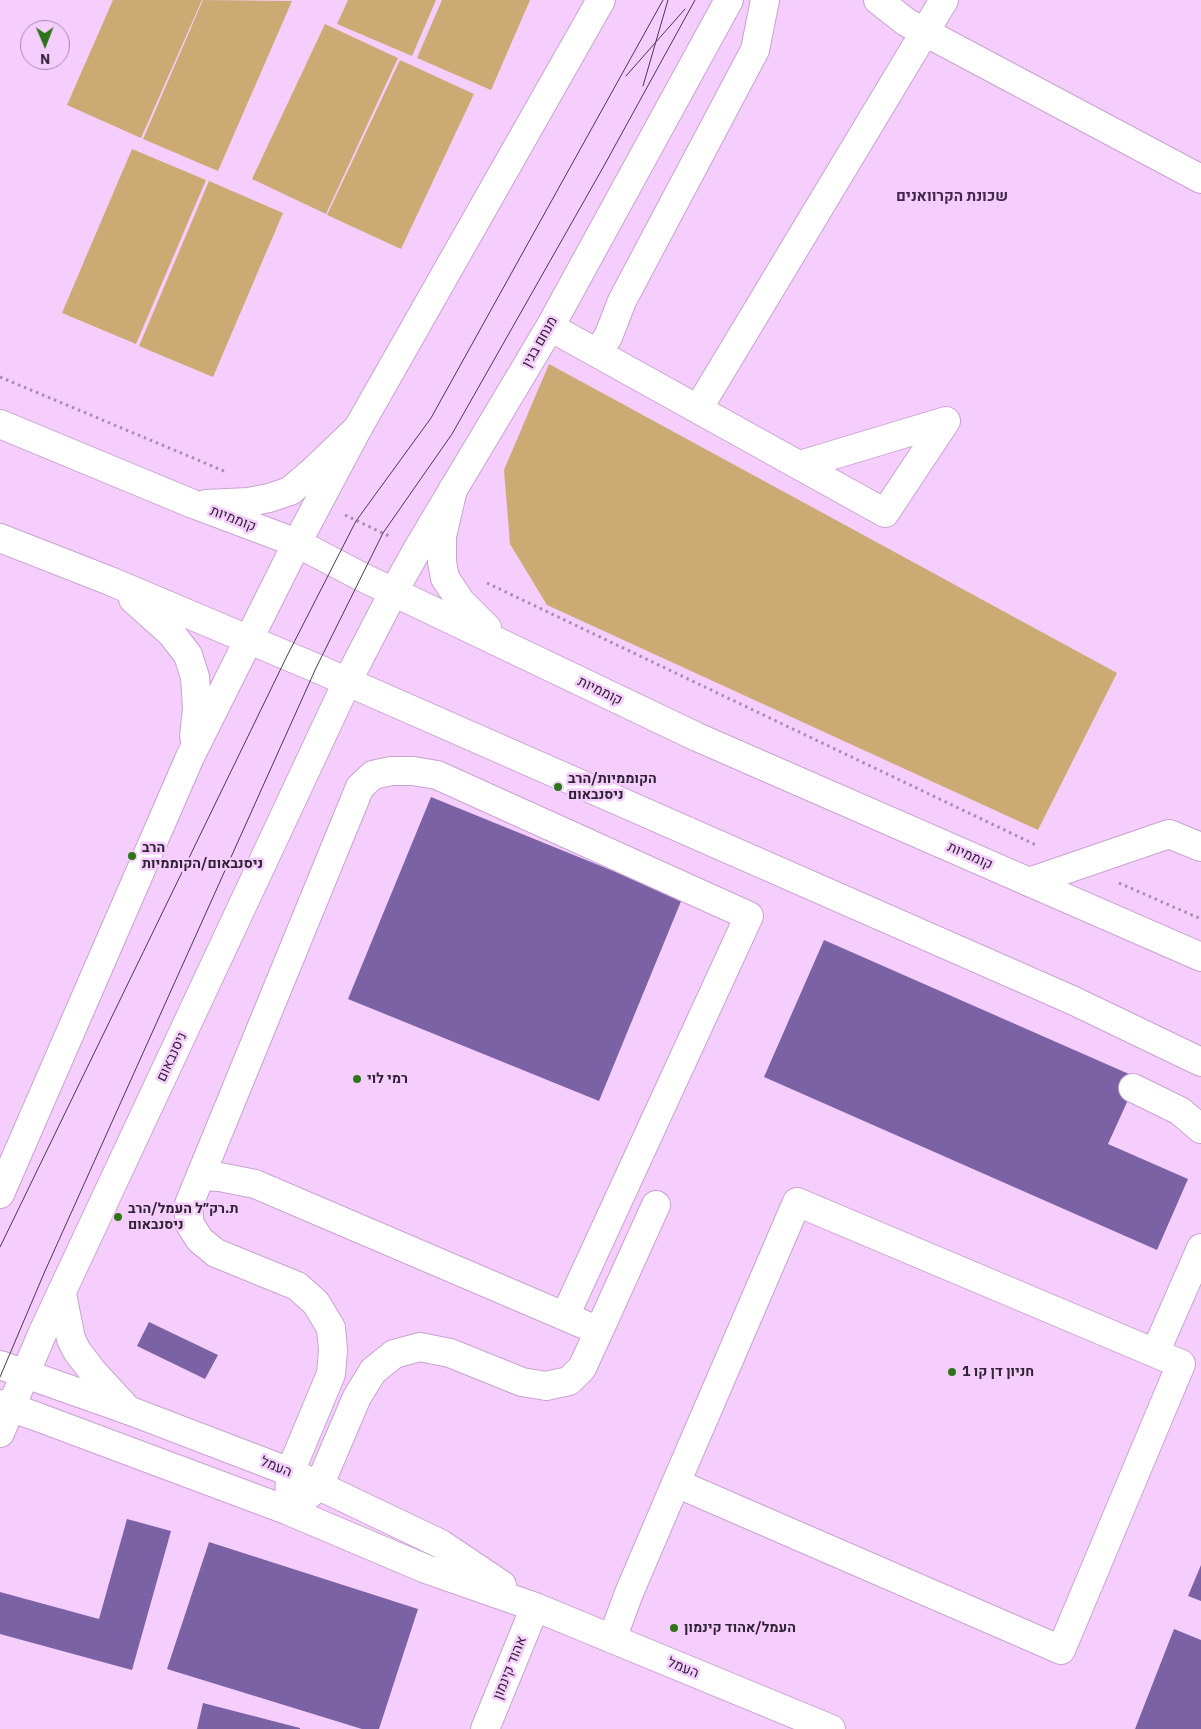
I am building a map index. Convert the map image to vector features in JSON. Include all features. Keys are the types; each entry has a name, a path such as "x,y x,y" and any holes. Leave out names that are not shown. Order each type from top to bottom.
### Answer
{"main road":[{"path":"0,1194 190,757 248,639 358,428 601,0"},
{"name":"מנחם בגין","path":"347,682 417,550 550,327 729,0"},
{"path":"597,353 608,337 622,302 755,50 765,0"},
{"path":"878,0 906,22 1201,179"},
{"path":"698,409 944,0"},
{"path":"550,327 886,513 946,421 800,465"},
{"name":"קוממיות","path":"0,424 193,504 297,544 696,737 1201,957"},
{"path":"193,504 249,502 290,491 358,428"},
{"path":"452,490 442,536 442,562 445,578 461,602 509,647"},
{"path":"0,538 110,580 347,682 1072,1000 1201,1062"},
{"path":"110,580 171,633 188,655 195,677 197,709 190,757"},
{"name":"ניסנבאום","path":"0,1433 12,1369 62,1294 347,682"},
{"path":"289,1511 290,1472 331,1374 333,1350 331,1328 316,1303 297,1286 216,1253 200,1240 189,1223 189,1204 360,787 373,775 391,771 413,771 437,775 749,916 565,1316"},
{"path":"1029,882 1169,834 1201,847"},
{"path":"1133,1088 1180,1111 1201,1129"},
{"path":"200,1176 220,1177 255,1184 599,1331"},
{"path":"612,1639 629,1593 676,1483 798,1202 1181,1364 1061,1650 676,1483"},
{"path":"289,1511 320,1486 357,1397 373,1371 394,1354 420,1347 450,1353 522,1382 546,1386 569,1382 582,1368 656,1206"},
{"path":"1155,1353 1201,1248"},
{"path":"62,1294 71,1339 93,1372 128,1410"},
{"name":"העמל","path":"12,1369 128,1410 290,1472 441,1544 535,1607"},
{"name":"העמל","path":"5,1405 289,1511 426,1570 535,1607 831,1729"},
{"name":"אהוד קינמון","path":"486,1729 535,1607"}],"path":[{"path":"0,377 227,472"},
{"path":"318,502 417,550"},
{"path":"486,583 1078,865 1201,919"}],"shaded area":[{"path":"113,0 202,0 141,138 67,105"},
{"path":"203,0 292,1 218,171 143,139"},
{"path":"348,0 436,0 412,56 337,24"},
{"path":"442,0 530,0 491,90 417,58"},
{"path":"325,24 398,58 326,214 252,179"},
{"path":"400,60 474,94 401,249 327,215"},
{"path":"132,149 206,180 136,344 62,313"},
{"path":"209,181 283,213 213,377 139,346"},
{"path":"549,364 1117,673 1038,830 547,605 510,544 504,470"}],"building":[{"path":"431,797 682,899 599,1101 348,999"},
{"path":"824,940 1138,1078 1108,1144 1188,1179 1157,1250 764,1077"},
{"path":"149,1322 218,1355 205,1379 137,1346"},
{"path":"127,1519 171,1531 132,1670 0,1634 0,1592 99,1619"},
{"path":"209,1542 418,1609 379,1729 362,1729 167,1669"},
{"path":"1201,1565 1201,1601 1188,1596"},
{"path":"1174,1629 1201,1640 1201,1729 1135,1729"},
{"path":"203,1703 300,1728 300,1729 197,1729"}],"tram line":[{"path":"0,1247 287,656 356,521 431,418 663,0"},
{"path":"643,86 668,0"},
{"path":"0,1377 45,1271 316,668 383,533 452,434 605,164 695,0"},
{"path":"626,76 685,9"}],"place":[{"name":"הקוממיות/הרב ניסנבאום","path":"558,787"},
{"name":"הרב ניסנבאום/הקוממיות","path":"132,856"},
{"name":"רמי לוי","path":"357,1079"},
{"name":"ת.רק״ל העמל/הרב ניסנבאום","path":"118,1217"},
{"name":"חניון דן קו 1","path":"952,1372"},
{"name":"העמל/אהוד קינמון","path":"674,1628"}],"district":[{"name":"שכונת הקרוואנים","path":"952,197"}]}
